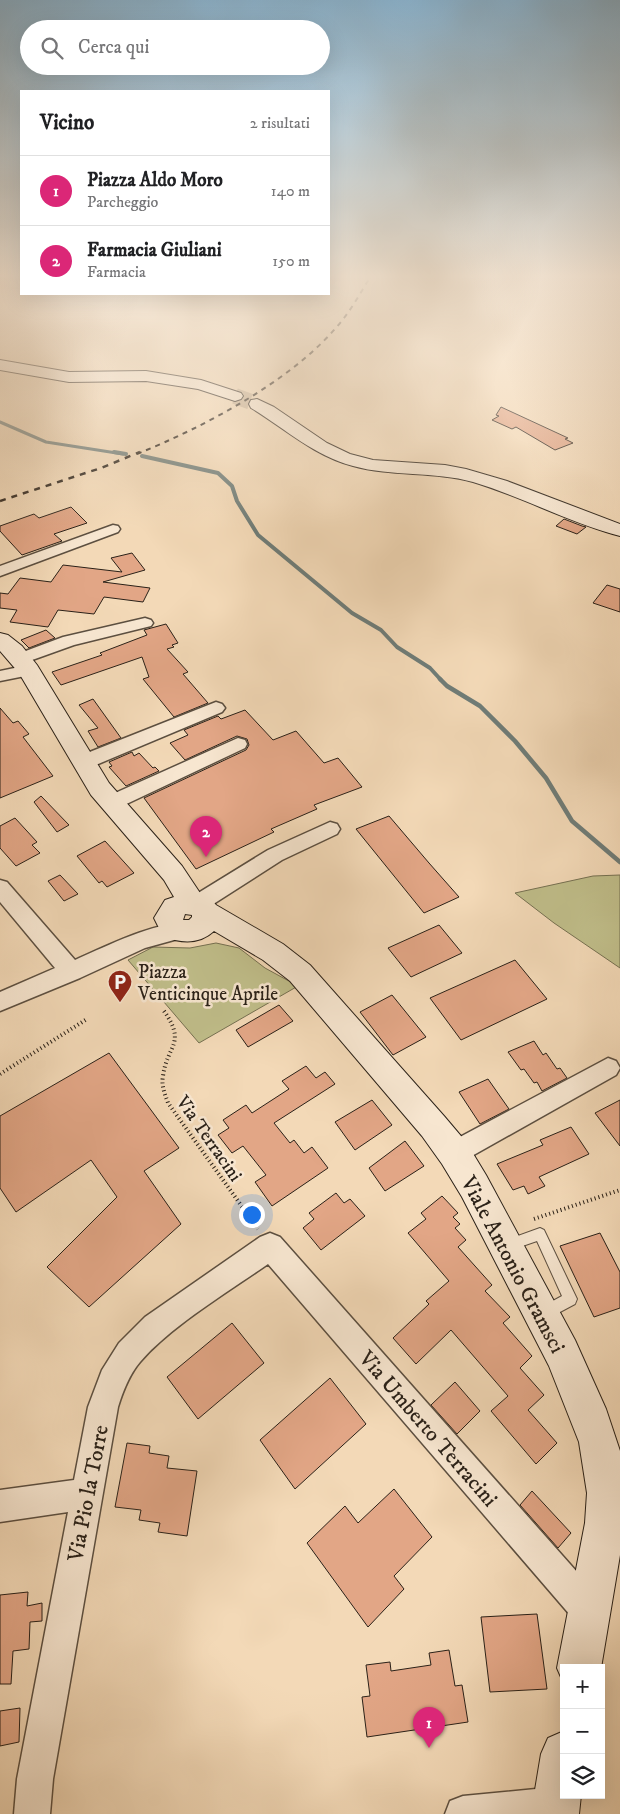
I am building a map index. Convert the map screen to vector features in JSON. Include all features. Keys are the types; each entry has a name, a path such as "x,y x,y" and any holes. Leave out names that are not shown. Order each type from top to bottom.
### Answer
{"street":[{"path":"0,365 70,377 151,376 206,387 235,396"},
{"path":"257,404 303,436 350,460 386,468 436,470 472,476 620,530"},
{"path":"0,571 113,529"},
{"path":"0,676 77,638 145,623"},
{"path":"0,640 25,664 111,803 173,873 189,915"},
{"path":"84,762 216,708"},
{"path":"111,803 238,744"},
{"path":"0,1002 140,941 189,915 232,882 275,855 330,829"},
{"path":"0,888 72,972"},
{"name":"Viale Antonio Gramsci","path":"189,915 247,938 280,956 300,973 454,1153 474,1186 542,1314 587,1409 598,1442 606,1479 605,1523 580,1664"},
{"path":"454,1153 608,1068"},
{"name":"Via Pio la Torre","path":"32,1814 34,1779 105,1400 123,1361 155,1327 270,1246"},
{"name":"Via Umberto Terracini","path":"270,1246 589,1610"},
{"path":"0,1506 87,1494"},
{"path":"463,1814 556,1809 560,1782"}],"lane":[{"path":"506,1246 540,1234 570,1299 542,1314"}],"path":[{"name":"Via Terracini","path":"164,1011 175,1025 177,1036 164,1071 161,1085 162,1092 270,1246"},
{"path":"0,1074 88,1019"},
{"path":"540,1234 533,1220 620,1190"}],"shaded area":[{"path":"620,875 620,968 554,923 515,893 593,876"},
{"path":"216,943 239,948 265,968 298,986 199,1043 128,960 153,947 190,948"}],"building":[{"path":"501,407 568,438 565,439 573,443 555,450 516,427 512,429 492,420 499,416 496,415"},
{"path":"71,507 87,523 54,534 62,541 22,555 0,531 0,526 34,514 39,518"},
{"path":"564,519 586,527 577,534 556,526"},
{"path":"132,553 145,570 103,582 150,588 143,602 104,597 94,614 58,610 48,627 10,622 17,610 0,608 0,593 8,594 20,578 51,582 63,565 122,572 111,558"},
{"path":"607,585 620,589 620,612 593,603"},
{"path":"166,624 178,643 172,645 174,647 167,649 188,672 183,674 208,703 174,717 143,679 149,677 142,657 61,685 52,672 102,655 100,653 147,635 144,630"},
{"path":"46,630 55,638 29,648 21,640"},
{"path":"93,699 121,738 98,747 88,731 98,728 79,705"},
{"path":"0,708 13,723 18,721 29,734 23,737 53,776 0,798"},
{"path":"245,710 273,740 296,731 324,763 338,758 362,787 314,805 317,809 271,829 274,832 196,869 144,798 246,750 249,745 247,739 237,736 185,760 170,743 188,735 184,730 218,716 221,719"},
{"path":"132,752 134,756 139,753 153,768 155,767 159,771 126,786 109,767 112,766 109,762"},
{"path":"41,796 69,825 57,832 34,802"},
{"path":"389,816 459,897 424,913 356,829"},
{"path":"15,818 37,842 32,845 40,853 16,866 0,848 0,826"},
{"path":"105,841 134,873 107,887 102,881 99,883 77,856"},
{"path":"60,875 78,894 64,901 48,881"},
{"path":"439,925 462,953 411,977 388,948"},
{"path":"515,960 547,999 461,1040 430,998"},
{"path":"392,995 426,1037 393,1055 360,1012"},
{"path":"279,1005 293,1021 248,1047 236,1030"},
{"path":"534,1041 543,1055 546,1053 557,1069 560,1068 567,1078 542,1091 537,1082 534,1083 524,1069 521,1070 508,1052"},
{"path":"109,1053 179,1148 144,1171 181,1224 89,1307 47,1267 117,1197 91,1160 16,1212 0,1188 0,1116"},
{"path":"306,1066 316,1078 325,1072 335,1084 274,1123 290,1143 294,1140 304,1153 312,1147 328,1168 272,1206 255,1182 266,1175 243,1146 232,1153 218,1135 229,1128 223,1120 246,1105 252,1113 289,1089 282,1081"},
{"path":"488,1079 509,1109 480,1124 459,1092"},
{"path":"372,1100 392,1125 355,1150 335,1122"},
{"path":"620,1100 620,1146 595,1113"},
{"path":"571,1127 589,1154 539,1177 545,1186 528,1194 524,1186 513,1190 497,1164 543,1145 540,1140"},
{"path":"405,1141 424,1166 385,1191 369,1168"},
{"path":"336,1193 344,1203 350,1199 365,1216 321,1250 303,1228 314,1219 309,1213"},
{"path":"442,1196 458,1213 453,1217 460,1224 455,1228 466,1240 458,1247 492,1285 485,1291 510,1317 503,1323 532,1356 520,1368 544,1395 528,1410 557,1443 536,1464 491,1411 508,1396 451,1330 416,1364 393,1338 429,1304 426,1301 449,1281 408,1233 426,1219 421,1213"},
{"path":"600,1233 620,1272 620,1308 594,1317 560,1246"},
{"path":"232,1323 264,1363 198,1419 167,1377"},
{"path":"330,1378 366,1424 295,1489 260,1440"},
{"path":"455,1382 480,1411 457,1434 431,1405"},
{"path":"127,1443 150,1446 149,1453 169,1456 167,1468 197,1471 187,1536 158,1532 160,1523 139,1520 141,1510 115,1507"},
{"path":"394,1489 432,1537 394,1576 404,1589 368,1627 307,1543 345,1506 358,1523"},
{"path":"532,1491 571,1533 558,1548 520,1505"},
{"path":"28,1592 27,1606 42,1603 42,1621 30,1622 29,1649 13,1651 11,1684 0,1684 0,1595"},
{"path":"537,1614 547,1689 490,1692 481,1617"},
{"path":"449,1650 455,1686 462,1685 468,1722 367,1737 362,1697 370,1696 366,1665 390,1662 391,1671 431,1665 429,1653"},
{"path":"20,1708 19,1742 0,1746 0,1711"}],"waterway":[{"path":"0,422 46,442 123,454"},
{"path":"114,452 126,454"},
{"path":"142,456 218,473 232,486 237,501 258,535 352,613 381,630 397,647 430,668 441,680"},
{"path":"441,680 447,686 480,706 515,741 546,778 572,821 620,862"}],"tunnel":[{"path":"235,396 257,404"}],"railway":[{"path":"137,454 164,443 221,414 249,398 302,361"},
{"path":"0,501 101,468 140,452"}],"place":[{"name":"Farmacia Giuliani","path":"206,857"},
{"name":"Piazza Venticinque Aprile","path":"120,1003"},
{"name":"Piazza Aldo Moro","path":"429,1748"}]}
